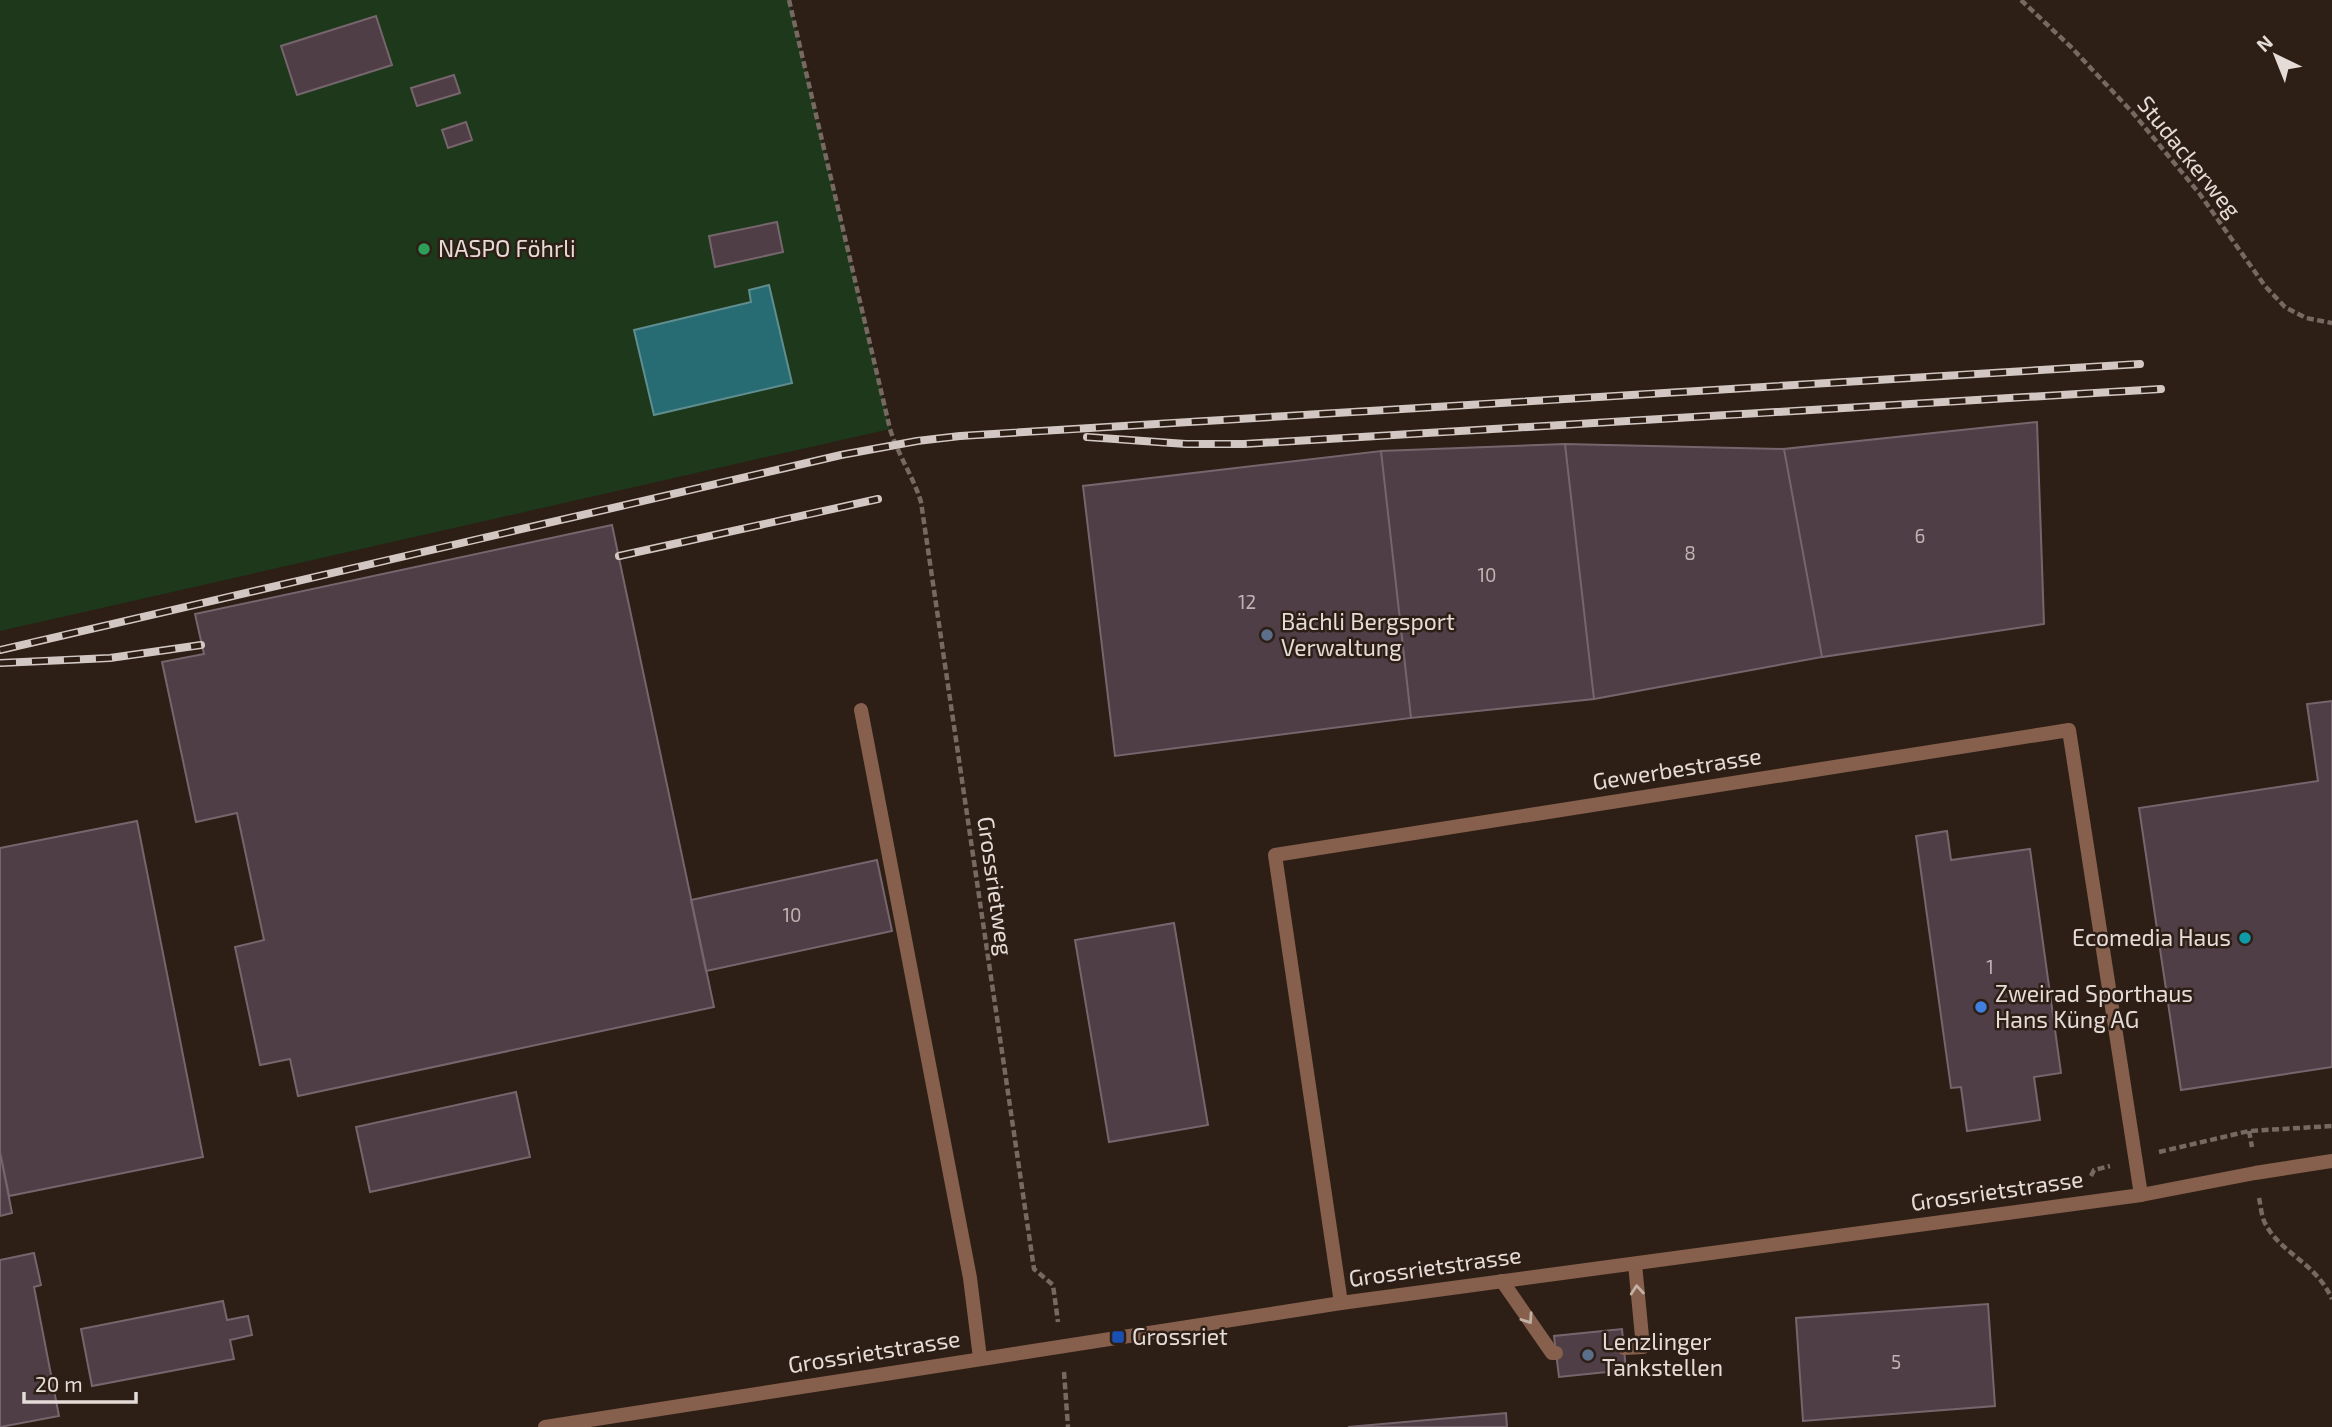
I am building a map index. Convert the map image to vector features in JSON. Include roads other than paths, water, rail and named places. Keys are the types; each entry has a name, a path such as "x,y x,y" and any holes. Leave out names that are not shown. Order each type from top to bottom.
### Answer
{"street":[{"path":"861,710 971,1278 980,1358"},
{"name":"Gewerbestrasse","path":"1342,1303 1275,855 2069,730 2141,1195"},
{"name":"Grossrietstrasse","path":"545,1427 1342,1303 2141,1195 2332,1161"},
{"path":"1624,1348 1643,1347 1634,1264"},
{"path":"1502,1281 1552,1353 1556,1353"}],"water":[{"path":"769,285 792,383 654,415 634,330 751,302 749,290"}],"railway":[{"path":"0,650 841,455 917,441 960,436 2140,364"},
{"path":"1087,437 1186,444 1244,444 2161,389"},
{"path":"619,556 878,499"},
{"path":"0,663 110,658 201,645"}],"place":[{"name":"NASPO Föhrli","path":"424,249"},
{"name":"Bächli Bergsport Verwaltung","path":"1267,635"},
{"name":"Ecomedia Haus","path":"2245,938"},
{"name":"Zweirad Sporthaus Hans Küng AG","path":"1981,1007"},
{"name":"Grossriet","path":"1118,1337"},
{"name":"Lenzlinger Tankstellen","path":"1588,1355"}]}
